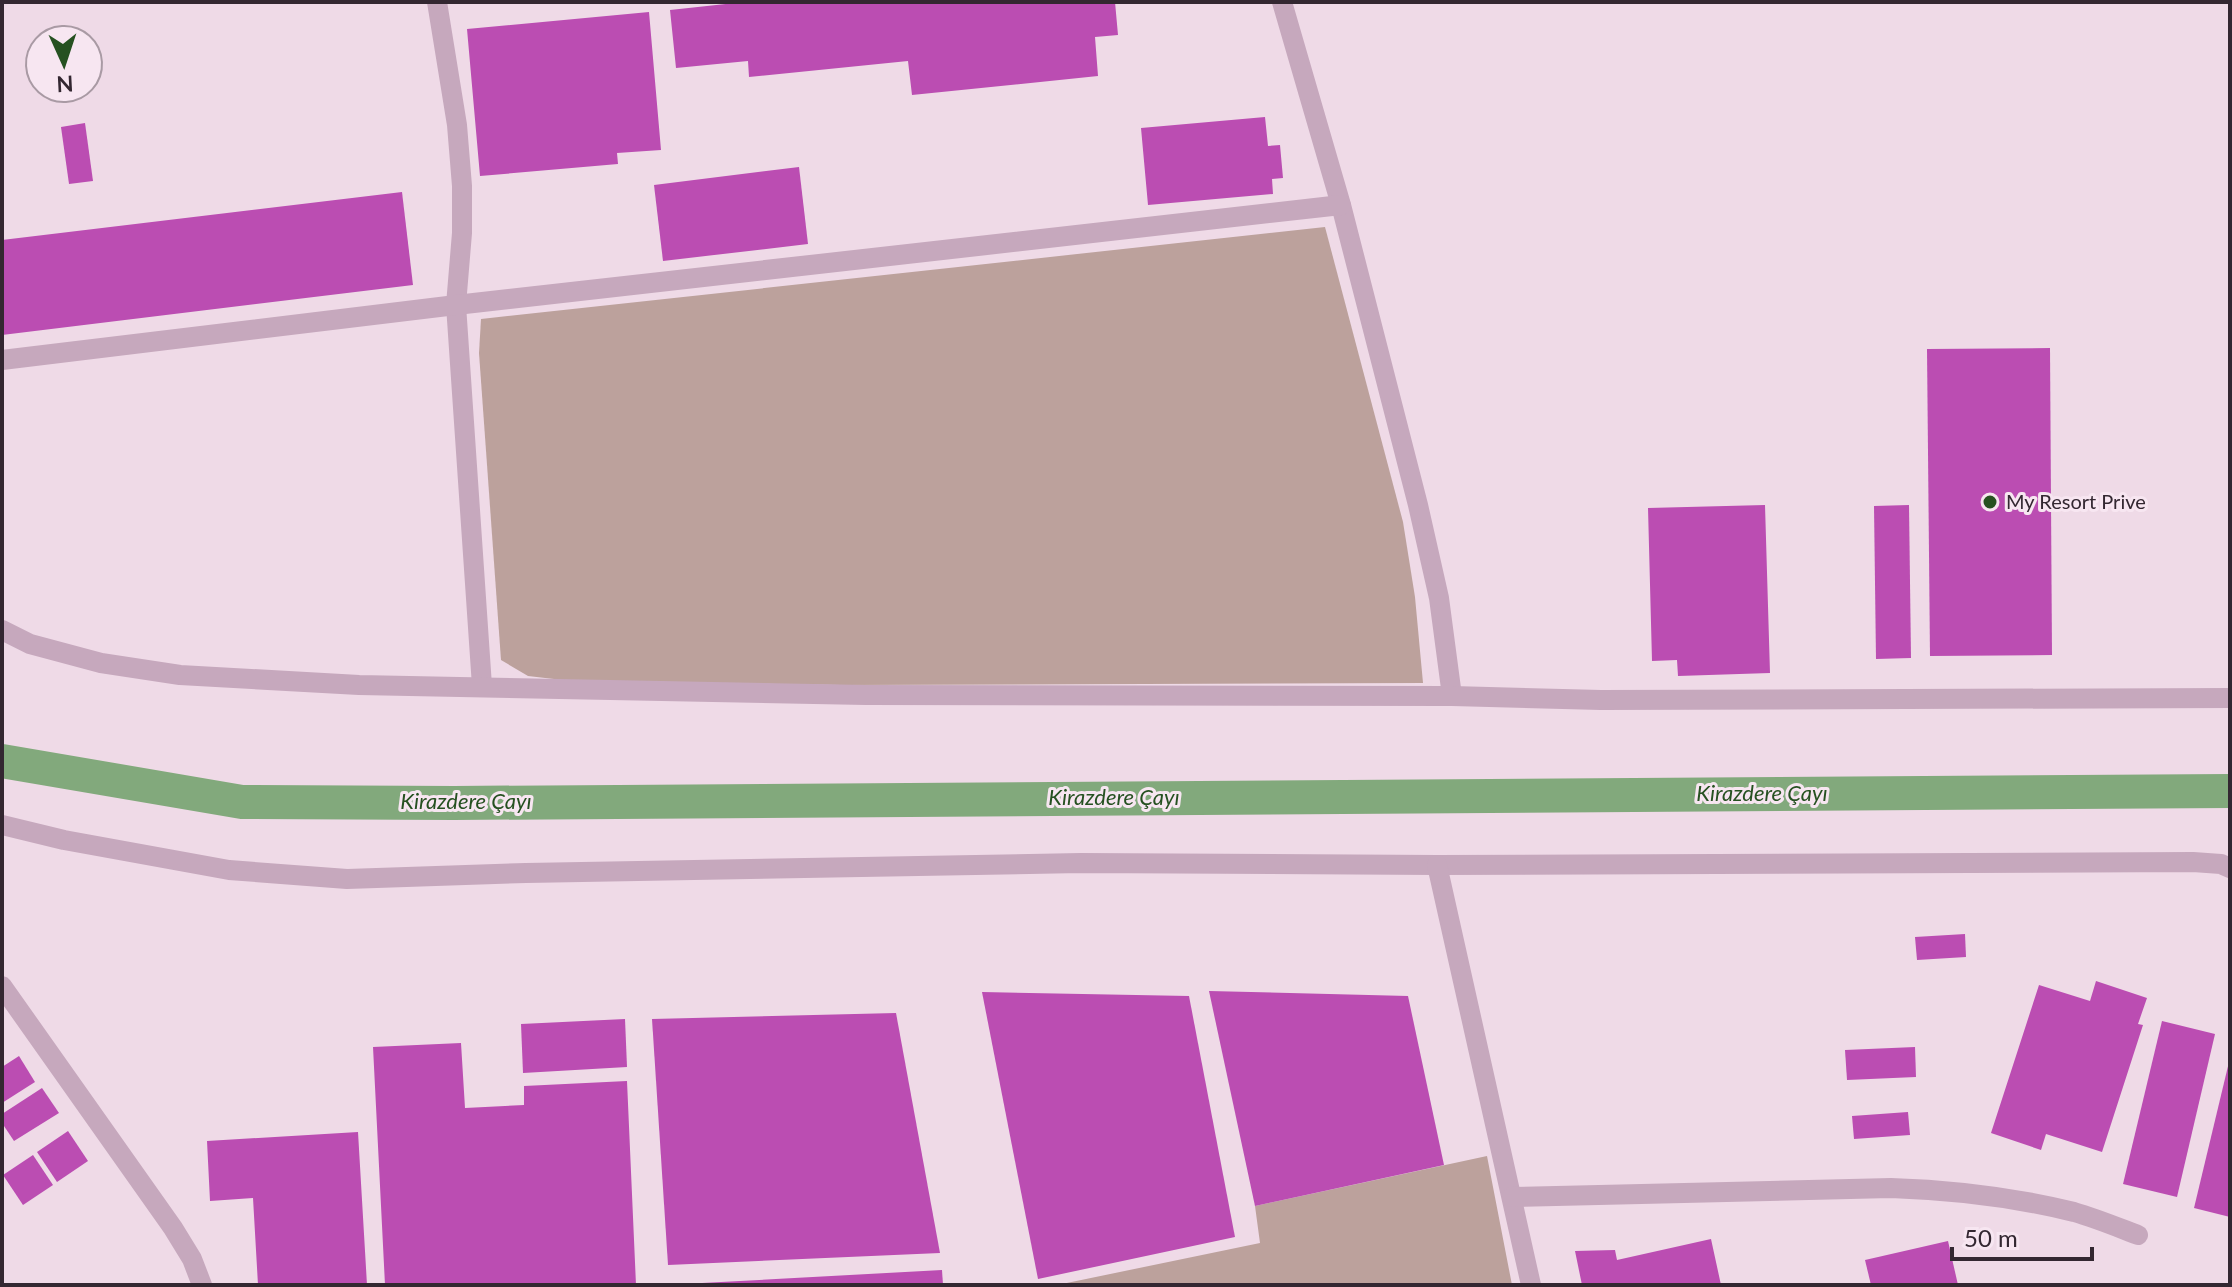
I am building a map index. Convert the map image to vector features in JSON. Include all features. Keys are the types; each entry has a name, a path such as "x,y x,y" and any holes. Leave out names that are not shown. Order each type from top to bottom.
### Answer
{"street":[{"path":"437,2 457,125 462,186 456,305 482,686"},
{"path":"1282,2 1341,205 1432,567 1452,696"},
{"path":"2,360 456,305 1341,205"},
{"path":"2,630 30,644 101,663 180,675 359,685 866,695 1452,696 1601,700 2230,698"},
{"path":"2,825 64,840 229,870 347,879 1081,863 2193,862 2221,864 2230,868"},
{"path":"1437,865 1531,1285"},
{"path":"2,986 173,1228 192,1259 202,1285"},
{"path":"1512,1197 1891,1188 1945,1190 2009,1198 2077,1213 2138,1235"}],"shaded area":[{"path":"1325,227 1403,522 1415,597 1423,683 841,685 571,681 528,676 501,660 479,353 481,319"},
{"path":"1487,1156 1512,1285 1057,1285 1260,1243 1255,1206"}],"building":[{"path":"744,2 1115,2 1118,35 1095,37 1098,76 912,95 908,61 749,77 748,61 676,68 670,10"},
{"path":"649,12 661,150 617,153 618,164 480,176 467,29"},
{"path":"1265,117 1268,146 1280,145 1283,178 1272,179 1273,194 1148,205 1141,128"},
{"path":"85,123 93,181 69,184 61,127"},
{"path":"799,167 808,244 663,261 654,185"},
{"path":"402,192 413,285 2,335 2,240"},
{"name":"My Resort Prive","path":"2050,348 2052,655 1930,656 1927,349"},
{"path":"1765,505 1770,673 1678,676 1677,660 1652,661 1648,508"},
{"path":"1909,505 1911,658 1876,659 1874,506"},
{"path":"1965,934 1966,957 1917,960 1915,937"},
{"path":"2096,981 2147,998 2138,1024 2143,1025 2102,1152 2046,1134 2041,1150 1991,1133 2039,985 2090,1001"},
{"path":"1209,991 1408,996 1444,1165 1255,1206"},
{"path":"982,992 1189,996 1235,1237 1038,1279"},
{"path":"896,1013 940,1253 668,1265 652,1019"},
{"path":"625,1019 627,1067 523,1073 521,1024"},
{"path":"2162,1021 2215,1034 2177,1197 2123,1184"},
{"path":"461,1043 465,1108 524,1105 524,1086 627,1081 636,1285 385,1285 373,1047"},
{"path":"1915,1047 1916,1077 1847,1080 1845,1050"},
{"path":"19,1056 35,1082 2,1103 2,1067"},
{"path":"2230,1062 2230,1217 2194,1208"},
{"path":"42,1088 59,1113 14,1141 2,1123 2,1114"},
{"path":"1908,1112 1910,1135 1854,1139 1852,1116"},
{"path":"68,1131 88,1161 57,1182 37,1152"},
{"path":"358,1132 367,1285 258,1285 253,1198 210,1201 207,1141"},
{"path":"33,1155 53,1185 23,1205 3,1175"},
{"path":"1711,1239 1721,1285 1582,1285 1575,1251 1615,1250 1617,1260"},
{"path":"1948,1241 1958,1285 1871,1285 1865,1260"},
{"path":"942,1270 943,1285 702,1285 702,1283"}],"waterway":[{"name":"Kirazdere Çayı","path":"2,761 242,802 2230,791"}],"place":[{"name":"My Resort Prive","path":"1990,502"}]}
